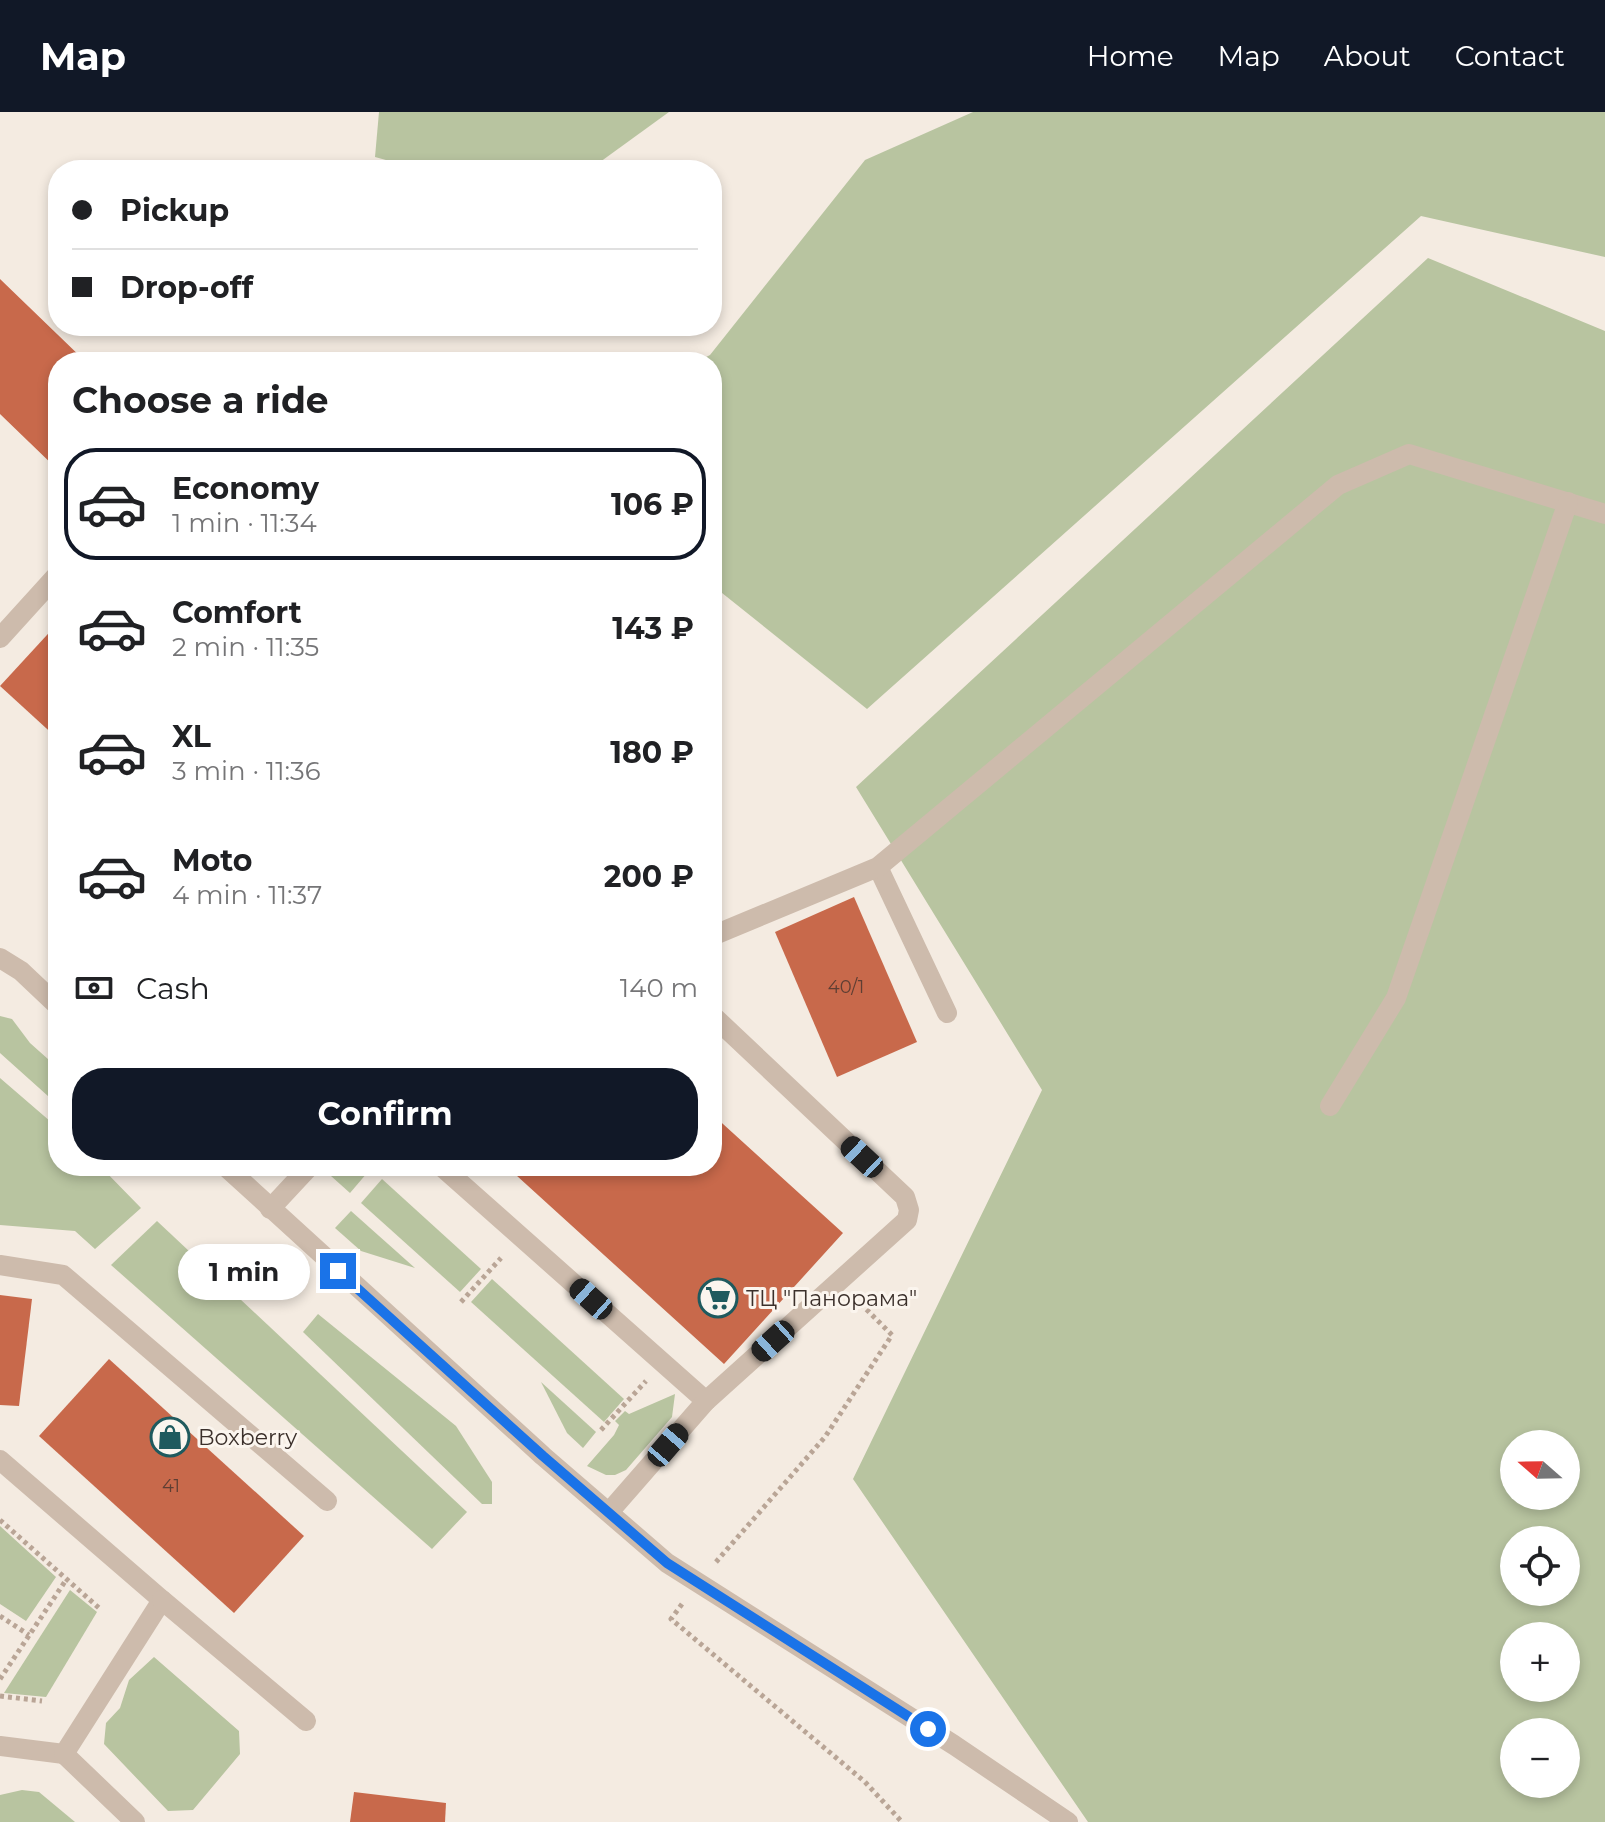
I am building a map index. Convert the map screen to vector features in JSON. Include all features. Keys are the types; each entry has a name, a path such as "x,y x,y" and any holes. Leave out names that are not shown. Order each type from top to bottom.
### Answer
{"street":[{"path":"722,932 878,867 1338,485 1409,454 1605,514"},
{"path":"1330,1106 1396,998 1568,502"},
{"path":"0,638 48,585"},
{"path":"878,867 947,1013"},
{"path":"0,958 21,971 48,997"},
{"path":"610,1511 706,1401 907,1220 909,1205 905,1197 722,1024"},
{"path":"235,1176 543,1456 667,1563 954,1745 1068,1822"},
{"path":"270,1209 301,1176"},
{"path":"452,1176 706,1401"},
{"path":"0,1265 63,1275 327,1501"},
{"path":"0,1460 306,1721"},
{"path":"64,1754 162,1600"},
{"path":"0,1746 64,1754 135,1822"}],"path":[{"path":"461,1302 488,1273"},
{"path":"839,1281 892,1335 825,1437 697,1583 671,1619 865,1782 902,1822"},
{"path":"601,1430 625,1403"},
{"path":"0,1520 99,1608"},
{"path":"0,1679 66,1580"},
{"path":"0,1616 29,1635"},
{"path":"0,1696 42,1701"}],"green space":[{"path":"379,112 669,112 603,160 386,160 375,157"},
{"path":"973,112 1605,112 1605,257 1421,216 867,709 722,593 722,352 712,352 865,160"},
{"path":"1428,258 1605,331 1605,1822 1088,1822 853,1479 1042,1090 856,787"},
{"path":"0,1016 12,1019 30,1043 48,1059 48,1096 0,1053"},
{"path":"0,1078 48,1119 48,1176 110,1176 141,1208 95,1249 75,1231 0,1225"},
{"path":"331,1176 364,1176 350,1193"},
{"path":"382,1179 481,1269 460,1292 361,1203"},
{"path":"351,1211 415,1268 361,1251 335,1228"},
{"path":"157,1221 467,1512 432,1549 111,1265"},
{"path":"492,1279 624,1399 604,1422 471,1302"},
{"path":"318,1314 456,1426 492,1482 492,1504 482,1504 303,1332"},
{"path":"541,1382 596,1432 583,1448 567,1433"},
{"path":"675,1394 672,1417 626,1470 606,1475 587,1466 614,1435 619,1425 615,1421 625,1411 629,1414"},
{"path":"0,1526 56,1577 26,1621 0,1604"},
{"path":"70,1590 97,1612 46,1697 4,1693"},
{"path":"154,1657 239,1731 240,1754 193,1810 168,1811 104,1744 106,1723 120,1708 129,1680"},
{"path":"22,1790 39,1792 75,1822 0,1822 0,1795"}],"building":[{"path":"0,279 48,325 48,336 59,336 76,352 48,352 48,460 0,414"},
{"path":"48,634 48,730 0,686"},
{"path":"854,897 917,1042 837,1077 775,932"},
{"name":"ТЦ \"Панорама\"","path":"722,1123 843,1233 724,1364 517,1176 722,1176"},
{"path":"0,1295 32,1299 19,1406 0,1405"},
{"path":"109,1359 304,1536 234,1613 39,1436"},
{"path":"354,1792 446,1803 445,1822 350,1822"}],"place":[{"name":"ТЦ \"Панорама\"","path":"718,1298"},
{"name":"Boxberry","path":"170,1437"}],"route":[{"path":"338,1271 667,1563 928,1729"}]}
